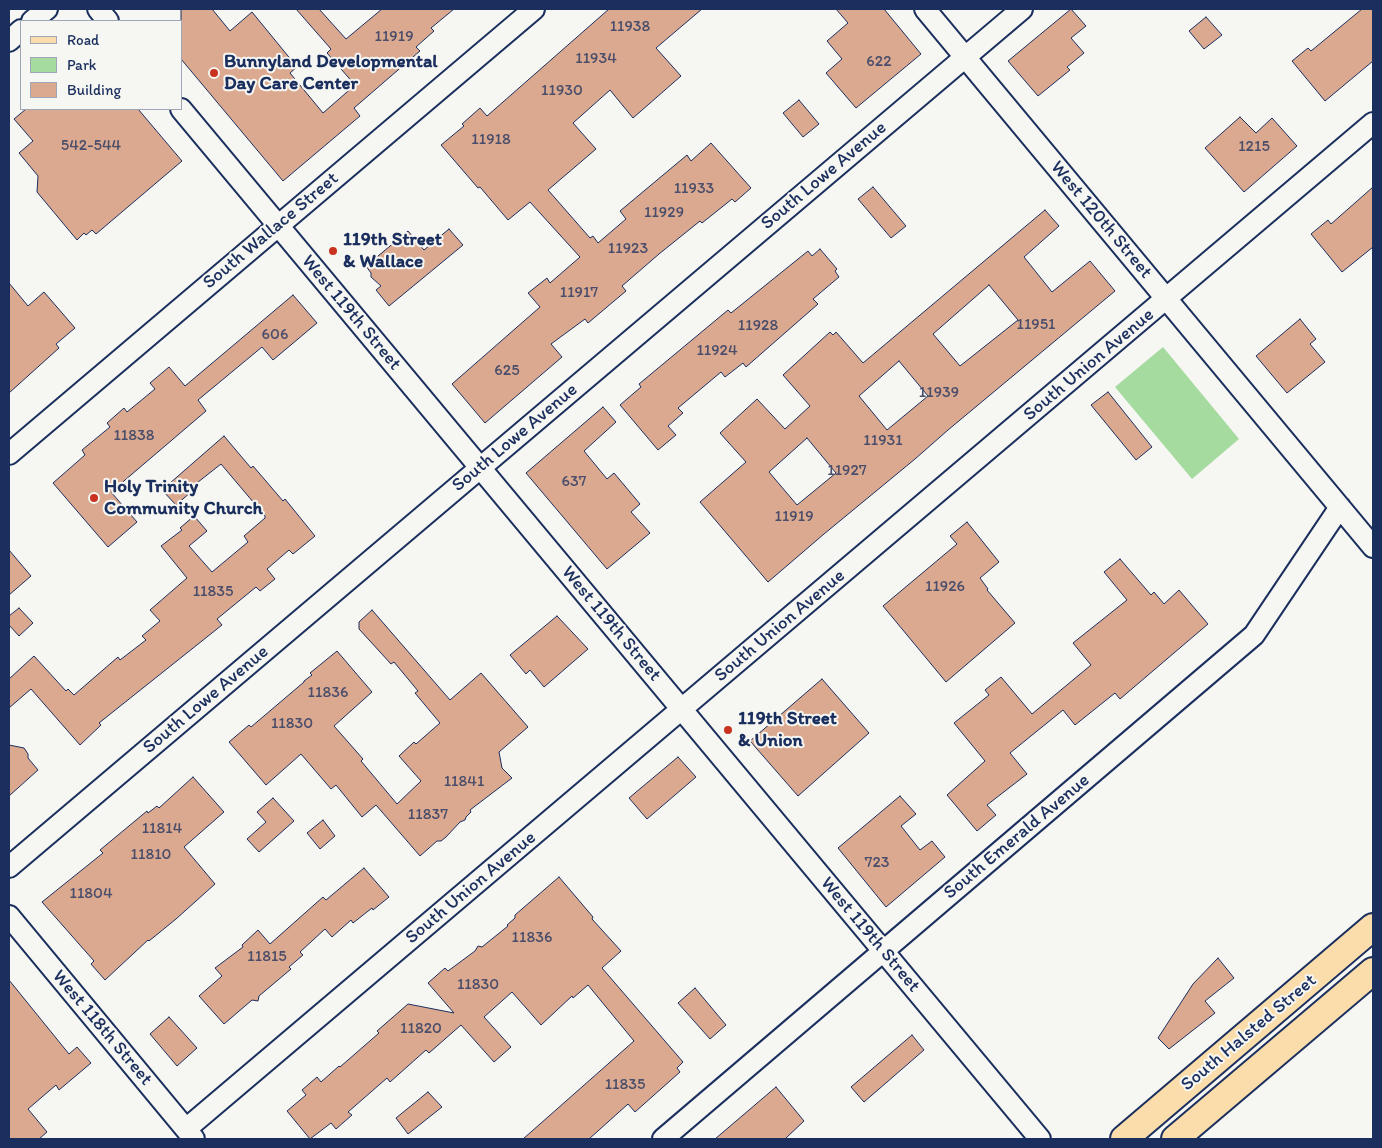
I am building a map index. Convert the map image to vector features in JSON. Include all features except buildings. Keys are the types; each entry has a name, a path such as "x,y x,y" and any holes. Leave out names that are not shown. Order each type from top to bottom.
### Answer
{"main road":[{"name":"South Halsted Street","path":"1124,1139 1373,927"},
{"name":"South Halsted Street","path":"1175,1139 1373,970"}],"street":[{"path":"33,20 46,9"},
{"path":"98,9 107,20"},
{"name":"South Wallace Street","path":"9,454 534,9"},
{"name":"West 120th Street","path":"925,9 1373,547"},
{"name":"South Lowe Avenue","path":"9,867 1022,9"},
{"path":"9,41 20,31"},
{"name":"West 119th Street","path":"182,110 1040,1139"},
{"name":"South Union Avenue","path":"190,1134 682,709 1373,123"},
{"name":"South Emerald Avenue","path":"662,1139 1254,635 1340,507"},
{"name":"West 118th Street","path":"9,916 190,1134"}],"green space":[{"path":"1163,347 1239,439 1192,479 1115,387"}],"place":[{"name":"Bunnyland Developmental Day Care Center","path":"214,73"},
{"name":"119th Street & Wallace","path":"333,251"},
{"name":"Holy Trinity Community Church","path":"94,498"},
{"name":"119th Street & Union","path":"728,730"}]}
